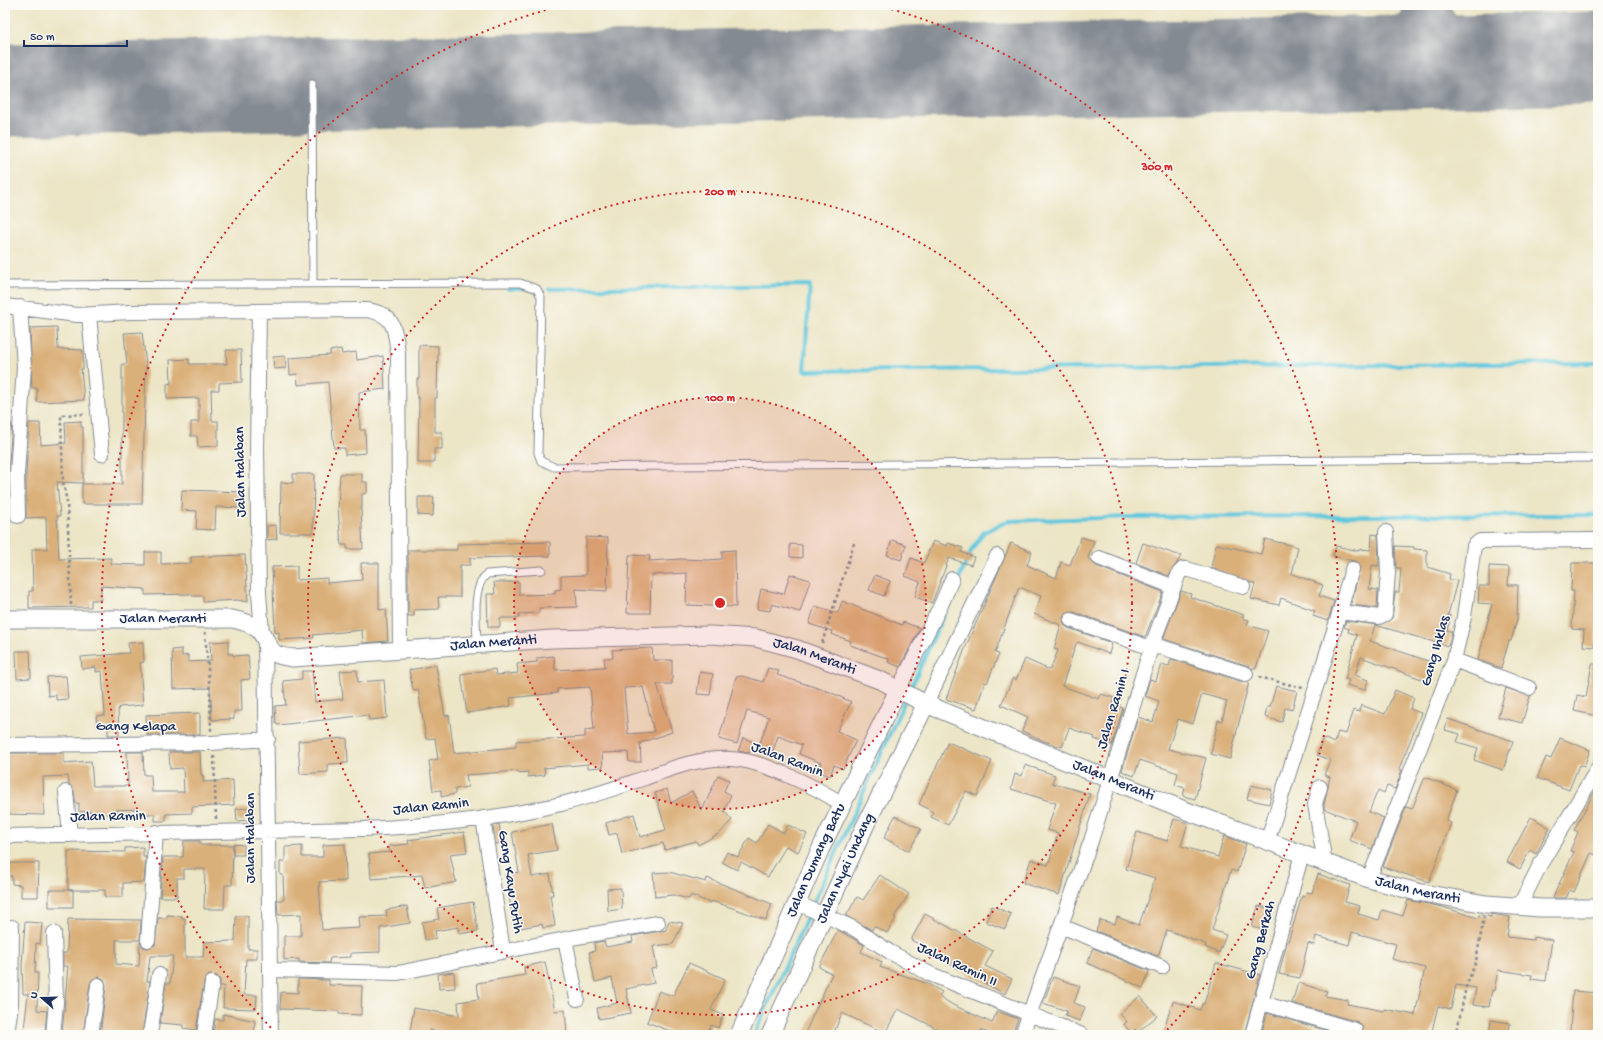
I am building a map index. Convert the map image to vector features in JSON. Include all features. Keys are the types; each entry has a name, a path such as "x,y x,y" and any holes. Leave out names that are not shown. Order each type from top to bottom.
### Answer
{"street":[{"path":"5,306 61,314 89,315 130,312 367,310 384,314 392,323 396,336 398,354 400,650"},
{"path":"18,516 17,474 24,367 20,307"},
{"name":"Jalan Halaban","path":"259,311 257,450 259,593 263,637 268,739 267,832 271,1035"},
{"path":"89,315 102,454"},
{"path":"1340,612 1379,617 1384,614 1388,572 1386,532"},
{"name":"Gang Ihklas","path":"1369,879 1454,660 1464,617 1472,553 1476,543 1480,541 1598,540"},
{"path":"912,696 997,556"},
{"path":"1099,558 1174,587"},
{"name":"Jalan Ramin I","path":"1022,1035 1111,779 1151,648 1181,571 1187,569 1244,587"},
{"path":"1267,842 1340,612 1352,569"},
{"path":"912,696 924,639 952,579"},
{"name":"Jalan Meranti","path":"5,619 232,619 243,621 254,626 263,637 271,651 280,656 293,658 585,637 740,636 784,644 817,656 1202,817 1369,879 1417,892 1486,904 1519,907 1598,908"},
{"path":"1071,620 1151,648 1161,647 1246,674"},
{"path":"1454,660 1529,688"},
{"name":"Jalan Dumang Batu","path":"739,1035 800,904 842,804 912,696"},
{"name":"Jalan Nyai Undang","path":"770,1035 820,913 865,826 912,696"},
{"name":"Gang Kelapa","path":"5,745 211,743 268,739"},
{"name":"Jalan Ramin","path":"5,836 216,831 267,832 388,828 483,818 562,804 689,763 730,758 753,763 808,784 842,804"},
{"path":"1519,907 1540,865 1598,768"},
{"path":"1320,787 1315,804 1326,863"},
{"path":"66,792 70,834"},
{"name":"Gang Kayu Putih","path":"483,818 503,951"},
{"path":"148,940 156,832"},
{"name":"Gang Berkah","path":"1252,1035 1302,854"},
{"name":"Jalan Ramin II","path":"800,904 853,928 890,952 930,974 1082,1035"},
{"path":"270,970 398,973 565,939 658,923"},
{"path":"1061,926 1162,967"},
{"path":"7,1035 10,1004 12,927"},
{"path":"53,1035 56,1002 54,932"},
{"path":"565,939 577,999"},
{"path":"150,1035 159,975"},
{"path":"204,1035 212,983"},
{"path":"90,1035 98,985"},
{"path":"1262,1003 1355,1030"}],"lane":[{"path":"312,84 313,283"},
{"path":"5,284 520,283 537,289 541,297 538,454 541,461 554,467 1598,458"},
{"path":"478,644 477,594 478,585 482,578 487,574 542,570"}],"path":[{"path":"72,619 67,502 64,482 61,414 98,413"},
{"path":"817,656 855,540"},
{"path":"204,620 210,693 211,743 216,780 216,831"},
{"path":"1246,674 1315,691"},
{"path":"1456,1035 1466,987 1476,962 1486,904"}],"building":[{"path":"57,327 58,349 83,350 83,369 81,369 84,400 37,402 37,388 32,388 30,328"},
{"path":"142,332 146,364 142,504 82,504 82,484 122,484 122,364 127,364 124,333"},
{"path":"419,345 438,346 435,432 442,432 442,449 434,449 434,463 418,463 419,398 417,398 417,379 419,379"},
{"path":"341,349 342,354 356,352 357,360 383,356 385,389 359,392 360,430 365,430 366,453 345,455 345,448 334,448 328,382 298,385 297,374 290,375 289,358 330,355 330,351"},
{"path":"226,350 241,350 242,382 219,383 219,390 211,390 212,421 218,421 218,446 198,447 197,436 191,436 191,422 199,422 199,398 167,399 167,384 171,383 170,360 189,359 189,364 227,364"},
{"path":"285,356 286,368 274,369 273,357"},
{"path":"81,421 81,427 83,427 83,483 57,482 60,516 57,516 59,559 111,558 111,564 145,565 145,552 161,552 161,564 191,563 191,557 245,555 248,602 237,600 203,602 203,596 192,596 192,594 145,595 145,589 101,586 101,600 91,600 91,607 29,608 29,591 33,591 32,549 47,549 46,517 26,518 26,474 29,423 40,423 41,445 66,443 65,422"},
{"path":"5,424 12,424 8,474 9,514 5,514"},
{"path":"293,474 314,474 313,533 280,533 281,482 293,483"},
{"path":"340,474 362,474 362,482 367,482 367,493 362,494 361,508 363,549 347,549 347,545 341,545 338,508"},
{"path":"182,490 244,492 243,508 216,507 215,530 196,529 197,511 181,510"},
{"path":"418,497 434,497 433,516 418,515"},
{"path":"276,525 277,539 267,540 267,526"},
{"path":"1372,534 1378,535 1379,566 1372,565 1369,589 1378,590 1377,608 1351,605 1360,567 1358,562 1333,556 1336,546 1359,551 1360,549 1371,550"},
{"path":"586,537 608,538 607,591 576,589 577,607 539,608 539,613 519,614 519,618 500,618 500,627 488,627 487,594 495,594 494,582 519,582 519,595 555,594 555,590 561,589 561,576 586,575"},
{"path":"1081,537 1094,541 1088,558 1096,566 1163,592 1145,637 1074,612 1066,613 1063,618 1064,625 1068,628 1112,643 1109,654 1078,642 1062,686 1099,699 1101,694 1114,698 1112,704 1123,708 1112,745 1069,728 1062,747 1044,741 1022,731 1028,717 1001,705 1013,678 1016,680 1025,659 1050,670 1058,650 1054,649 1061,625 1034,614 1041,596 1019,587 995,653 999,654 987,683 985,682 976,709 946,699 966,646 1011,543 1032,552 1027,565 1056,578 1061,562 1070,565"},
{"path":"1265,539 1298,547 1292,574 1323,585 1319,596 1334,601 1328,621 1313,616 1315,611 1281,598 1279,605 1251,599 1255,584 1211,568 1216,544 1261,554"},
{"path":"892,540 906,545 901,560 887,555"},
{"path":"933,541 947,546 948,543 963,548 961,552 974,557 971,565 949,558 932,603 915,597 920,582 905,576 911,558 924,563"},
{"path":"550,542 550,556 470,558 470,565 460,565 460,597 438,597 439,609 414,610 414,616 408,616 408,550 457,550 457,544"},
{"path":"1143,543 1181,556 1169,576 1136,563"},
{"path":"790,544 802,545 802,558 790,557"},
{"path":"1395,546 1414,547 1414,549 1427,550 1427,567 1450,574 1449,579 1457,581 1448,615 1451,616 1447,630 1452,632 1448,646 1375,625 1370,641 1434,663 1427,681 1361,657 1355,675 1368,680 1365,690 1347,685 1349,680 1345,679 1357,635 1348,632 1349,629 1344,627 1346,621 1378,625 1392,618 1395,592 1399,592 1401,568 1396,568"},
{"path":"735,550 736,607 686,605 687,573 651,575 650,613 627,613 629,555 650,556 649,561 682,559 708,560 722,559 722,551"},
{"path":"361,563 379,563 379,610 386,609 388,641 363,643 362,630 313,635 314,638 279,640 279,632 275,633 272,567 297,566 297,580 327,578 327,583 362,580"},
{"path":"1572,563 1598,563 1598,610 1595,647 1583,646 1584,630 1572,629 1574,591 1571,591"},
{"path":"1489,566 1509,567 1508,585 1518,585 1517,619 1501,668 1478,660 1492,604 1478,603 1479,586 1489,586"},
{"path":"790,574 810,580 800,612 772,604 770,611 757,609 761,589 784,594"},
{"path":"875,575 890,581 884,596 869,590"},
{"path":"1181,591 1191,594 1190,597 1244,615 1242,618 1249,620 1247,625 1268,631 1256,668 1253,669 1249,666 1163,639"},
{"path":"842,601 902,625 903,622 920,628 900,667 888,662 889,659 850,645 851,641 831,634 832,631 809,624 815,606 838,613"},
{"path":"228,641 228,654 233,654 233,656 248,655 250,679 241,680 242,711 234,711 234,719 212,720 210,688 173,689 172,650 182,649 182,656 188,655 188,662 211,661 210,642"},
{"path":"143,642 144,662 140,663 143,705 120,707 118,709 119,735 108,735 108,727 97,727 96,716 105,715 102,671 96,672 96,667 82,669 81,657 129,653 128,643"},
{"path":"652,648 653,660 672,660 672,684 657,684 672,732 640,743 641,762 629,762 628,752 602,753 603,767 588,768 588,764 544,768 545,775 528,777 528,772 518,773 518,771 466,775 468,787 455,789 455,794 441,797 441,790 433,791 429,761 438,759 435,738 426,739 418,689 413,690 409,670 436,665 445,716 449,715 454,753 516,747 516,741 585,737 585,730 594,729 590,687 557,689 557,693 510,698 511,706 467,713 461,674 495,669 496,675 518,673 517,664 537,662 537,658 554,656 555,670 605,667 604,658 613,658 612,650","holes":["643,687 654,732 628,734 624,688"]},
{"path":"16,651 30,651 31,678 17,679"},
{"path":"1171,659 1243,682 1249,682 1230,759 1211,754 1218,720 1222,721 1227,701 1202,694 1193,724 1178,719 1168,749 1206,758 1195,799 1183,796 1185,788 1175,785 1178,773 1140,760 1134,776 1122,771 1138,717 1153,722 1159,701 1145,696 1150,679 1156,681 1161,664 1169,666"},
{"path":"1592,664 1598,664 1598,716 1574,711 1577,695 1586,697"},
{"path":"768,668 779,671 777,675 830,692 851,702 837,731 856,740 843,769 834,765 830,776 817,771 821,763 799,754 802,745 778,736 773,751 759,746 769,717 747,711 737,744 719,739 736,677 742,676 763,682"},
{"path":"357,670 358,682 384,680 387,718 369,720 368,715 276,724 275,706 286,705 283,681 302,679 302,671 312,671 315,702 343,699 340,671"},
{"path":"700,672 713,674 710,695 697,694"},
{"path":"66,676 68,699 56,700 56,695 48,696 47,677"},
{"path":"1276,686 1297,691 1292,710 1285,708 1282,722 1265,717 1267,707 1270,707"},
{"path":"1506,688 1530,696 1522,723 1498,717"},
{"path":"1395,690 1414,698 1410,709 1421,713 1399,769 1402,770 1395,789 1387,786 1384,793 1378,790 1369,812 1384,818 1372,849 1349,840 1356,821 1324,809 1330,777 1324,775 1330,760 1317,755 1323,738 1334,743 1338,732 1346,734 1354,710 1359,712 1361,705 1385,714"},
{"path":"200,713 200,735 147,735 146,715"},
{"path":"1448,719 1513,741 1503,770 1474,760 1478,748 1457,742 1460,734 1445,730"},
{"path":"347,738 348,763 328,764 328,772 300,774 298,741"},
{"path":"743,738 754,742 749,753 738,751"},
{"path":"1560,738 1590,750 1584,767 1579,765 1569,790 1537,778 1546,757 1551,759"},
{"path":"948,742 992,761 977,796 966,791 948,825 931,817 933,812 919,804"},
{"path":"127,752 143,752 144,775 151,775 152,792 184,792 183,768 170,769 169,752 200,752 201,775 203,775 203,782 233,780 234,805 192,807 192,813 166,814 166,821 155,821 155,814 139,814 139,809 114,810 114,814 103,814 103,811 79,812 79,803 76,804 74,791 69,784 68,776 43,777 44,815 5,814 5,753 64,753 64,763 91,761 93,786 128,786"},
{"path":"1025,765 1055,775 1052,783 1090,794 1059,895 1023,883 1031,859 1048,865 1058,833 1047,830 1056,803 1011,789 1015,774 1022,776"},
{"path":"718,775 729,780 724,791 731,795 724,811 732,820 720,833 698,845 696,841 665,850 663,843 622,854 617,833 609,835 606,823 634,814 640,837 666,830 655,793 667,789 671,803 692,791 702,811"},
{"path":"1425,777 1457,790 1446,821 1451,823 1429,882 1383,867 1406,807 1412,809"},
{"path":"1251,785 1272,790 1269,804 1247,799"},
{"path":"1598,785 1598,849 1596,855 1591,853 1574,892 1570,890 1566,898 1553,897 1574,852 1570,851 1578,832 1574,830"},
{"path":"249,808 249,820 237,821 236,809"},
{"path":"895,816 921,829 909,851 884,838"},
{"path":"1531,817 1550,828 1536,854 1530,850 1520,869 1507,862"},
{"path":"1174,819 1188,823 1181,846 1218,857 1224,836 1246,844 1237,872 1231,870 1212,930 1226,935 1219,953 1205,947 1206,944 1167,930 1158,956 1096,931 1100,920 1115,924 1117,917 1139,925 1155,878 1126,869 1137,832 1167,841"},
{"path":"499,824 502,843 496,844 493,826"},
{"path":"552,824 557,850 528,855 532,877 550,874 553,895 550,895 555,926 543,928 542,924 515,929 505,875 519,872 512,832"},
{"path":"768,824 784,833 788,825 807,834 798,852 786,846 768,877 741,862 737,870 722,862 727,852 738,857 749,838 757,843"},
{"path":"464,832 467,852 450,854 456,882 425,888 422,875 371,879 369,854 390,852 389,846 409,844 408,840"},
{"path":"184,841 200,841 200,845 233,845 232,885 225,885 224,909 204,909 205,869 184,869 184,878 177,878 177,897 160,897 163,857 183,857"},
{"path":"233,844 244,845 244,855 233,855"},
{"path":"345,844 346,881 319,882 322,930 360,928 359,917 387,916 386,910 407,906 410,923 380,928 380,952 351,953 351,957 330,958 329,963 299,962 299,959 284,960 284,936 301,936 301,914 278,915 277,900 284,900 283,875 280,875 280,862 285,861 285,847 302,846 302,857 323,857 323,845"},
{"path":"143,847 143,857 146,857 144,882 123,883 123,897 105,897 105,890 68,890 68,851 125,852 125,848"},
{"path":"5,863 39,863 38,897 21,897 21,885 12,884 12,876 5,876"},
{"path":"669,872 706,882 707,878 772,904 766,920 711,901 710,903 691,895 689,899 673,895 655,897 653,873"},
{"path":"1318,874 1350,885 1345,902 1360,906 1358,914 1379,920 1382,910 1403,916 1408,900 1443,907 1478,918 1479,915 1491,917 1491,914 1510,917 1507,937 1534,940 1534,937 1552,940 1546,981 1531,979 1532,975 1498,970 1489,1007 1473,1005 1476,988 1456,985 1451,1009 1438,1006 1431,1035 1362,1035 1363,1028 1358,1022 1292,1003 1298,983 1327,991 1325,996 1348,1000 1347,1004 1415,1015 1425,968 1392,959 1396,944 1352,932 1349,945 1316,936 1314,945 1308,943 1300,978 1279,974 1287,942 1302,896 1305,897 1307,892 1312,893"},
{"path":"880,875 909,894 894,917 896,918 887,933 874,926 872,930 846,916 857,897 863,900"},
{"path":"621,888 622,909 608,911 607,889"},
{"path":"49,890 73,890 73,907 49,907"},
{"path":"473,902 478,931 459,934 458,927 435,931 436,938 425,940 422,922 439,919 437,908"},
{"path":"992,906 1011,914 1005,929 986,922"},
{"path":"1258,906 1269,908 1264,930 1252,927"},
{"path":"925,914 993,951 985,966 1012,979 1005,994 933,955 934,952 911,940"},
{"path":"167,915 182,916 182,918 185,918 185,957 203,957 204,942 235,941 236,916 248,916 248,949 257,949 257,959 246,959 244,995 257,995 256,1009 223,1008 224,986 220,986 220,980 217,976 209,975 204,982 196,1030 183,1028 183,1025 160,1023 166,983 170,983 173,956 150,956 147,981 150,981 142,1035 100,1035 106,986 104,979 99,977 92,980 90,984 83,1035 62,1035 68,966 63,966 63,953 67,953 68,919 141,920 140,940 116,940 116,964 139,966 140,942 143,947 147,948 155,945 158,918 167,918"},
{"path":"669,921 683,923 673,944 653,946 657,968 651,969 654,983 626,989 631,1013 599,1019 597,1008 617,1003 612,978 595,982 589,952 595,951 594,943 604,941 606,947 633,942 632,936 666,930"},
{"path":"25,922 42,923 40,944 36,943 35,973 38,973 37,1010 47,1011 45,1032 24,1030 28,994 23,994 22,965"},
{"path":"838,930 864,945 861,952 882,962 880,967 928,984 942,992 939,996 951,1004 992,1023 997,1011 1018,1019 1013,1032 1014,1035 995,1035 981,1030 979,1035 950,1035 898,1009 885,1033 842,1013 833,1035 804,1035 832,974 819,967"},
{"path":"1093,948 1149,971 1143,988 1087,963"},
{"path":"545,962 555,1011 565,1010 567,1035 466,1035 430,1030 430,1035 410,1032 414,1008 459,1016 458,1002 479,999 477,983 525,975 524,967"},
{"path":"689,963 725,979 711,1010 723,1015 718,1028 711,1025 707,1035 680,1035 647,1022 659,991 673,996"},
{"path":"1216,963 1260,975 1244,1035 1162,1035 1173,1001 1200,1010 1202,1004 1204,1004"},
{"path":"454,972 455,988 439,989 438,974"},
{"path":"1053,977 1080,986 1074,1003 1085,1007 1080,1021 1065,1016 1067,1011 1043,1003"},
{"path":"298,979 329,980 329,985 362,986 361,1015 339,1014 339,1011 280,1009 281,992 298,993"},
{"path":"1573,991 1598,993 1598,1032 1570,1031"},
{"path":"1140,996 1157,1016 1138,1032 1135,1029 1131,1033 1124,1024 1127,1022 1120,1014"},
{"path":"1267,1013 1342,1035 1261,1035"},
{"path":"223,1014 255,1021 254,1035 213,1035 215,1019 223,1020"},
{"path":"1491,1020 1510,1023 1509,1035 1489,1035"}],"waterway":[{"path":"549,289 810,285 804,371 1598,363"},
{"path":"508,289 525,289"},
{"path":"956,586 972,549 984,532 1008,521 1131,517 1598,515"},
{"path":"910,690 947,607"},
{"path":"754,1035 906,698"}],"taxiway":[{"path":"1355,63 1386,51 1406,37 1416,25 1424,5"},
{"path":"1430,5 1435,17 1442,27 1458,42 1479,52 1502,60"}],"runway":[{"path":"5,90 1598,58"}]}
